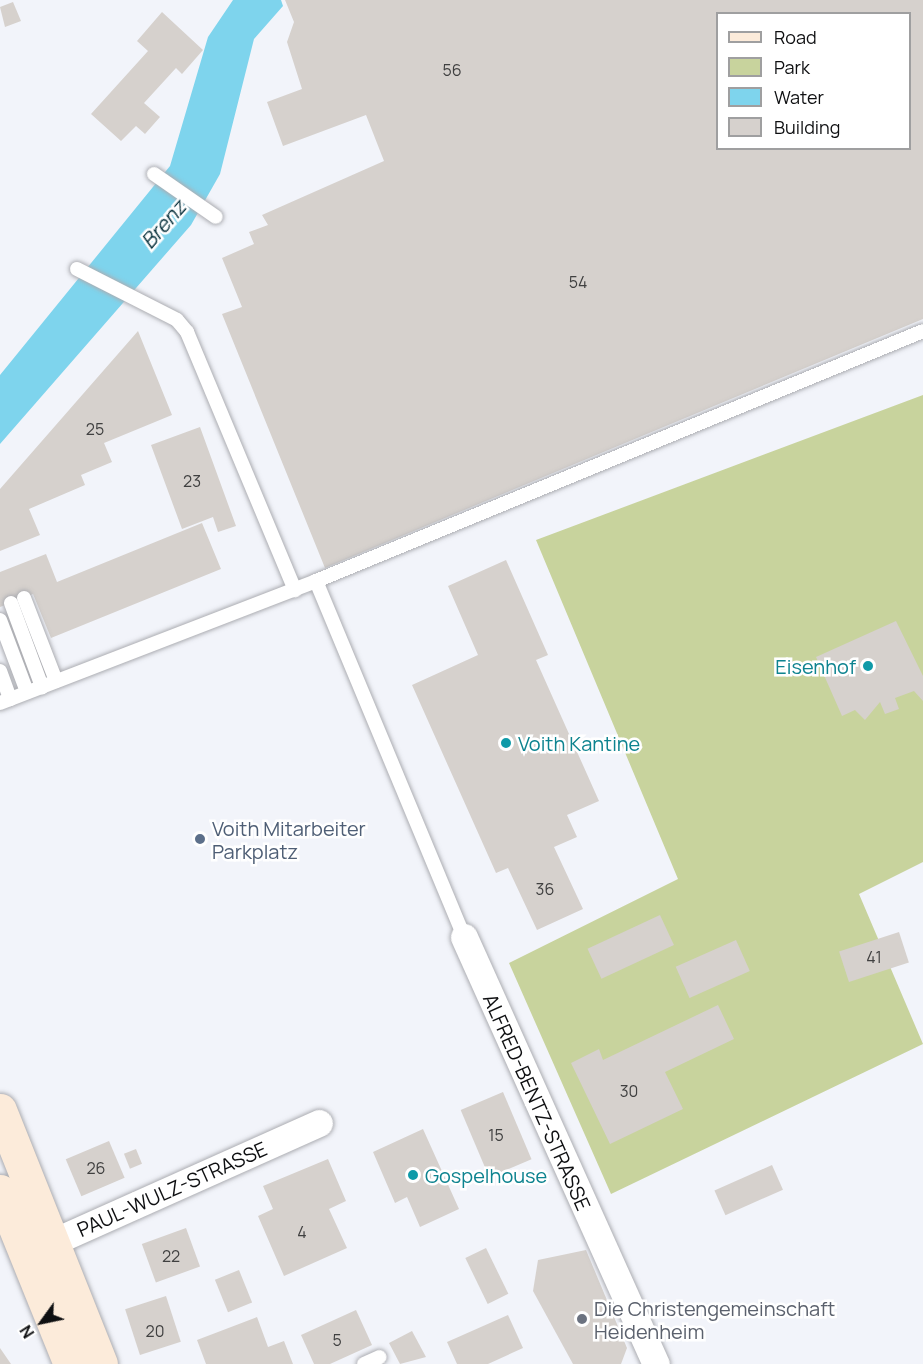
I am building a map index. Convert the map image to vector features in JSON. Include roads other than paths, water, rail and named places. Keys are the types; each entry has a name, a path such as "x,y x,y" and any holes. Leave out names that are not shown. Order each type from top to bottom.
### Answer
{"main road":[{"path":"0,1110 25,1246 101,1364"},
{"path":"0,1191 25,1246 70,1364"}],"street":[{"name":"ALFRED-BENTZ-STRASSE","path":"464,937 656,1364"},
{"name":"PAUL-WULZ-STRASSE","path":"25,1246 319,1123"}],"lane":[{"path":"154,174 216,216"},
{"path":"77,270 177,320 187,332 295,590"},
{"path":"0,671 5,701 295,590 923,331"},
{"path":"316,581 464,937"},
{"path":"42,687 18,601 56,681"},
{"path":"0,620 27,692"},
{"path":"364,1364 380,1357"}],"water":[{"name":"Brenz","path":"233,0 281,0 283,6 254,39 220,174 191,225 0,444 0,375 170,166 208,37"}],"place":[{"name":"Eisenhof","path":"868,666"},
{"name":"Voith Kantine","path":"506,743"},
{"name":"Voith Mitarbeiter Parkplatz","path":"200,839"},
{"name":"Gospelhouse","path":"413,1175"},
{"name":"Die Christengemeinschaft Heidenheim","path":"582,1319"}]}
